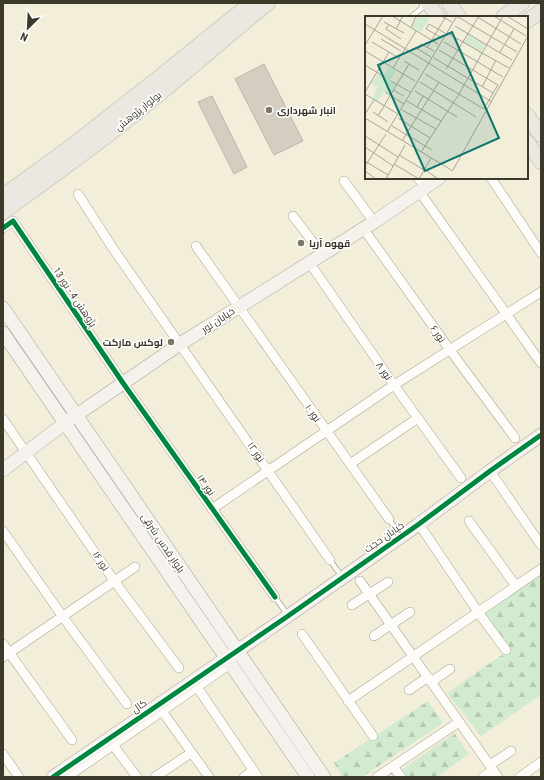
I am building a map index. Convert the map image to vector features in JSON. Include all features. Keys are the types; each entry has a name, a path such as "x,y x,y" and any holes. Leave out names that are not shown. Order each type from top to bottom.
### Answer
{"main road":[{"name":"بولوار پژوهش","path":"3,196 69,148 158,79 251,3"},
{"name":"بولوار پژوهش","path":"8,217 268,3"},
{"path":"449,3 457,16"},
{"path":"425,6 437,16"},
{"path":"528,20 541,10"},
{"path":"528,116 541,135"},
{"path":"528,143 541,162"},
{"name":"خیابان نور","path":"3,470 26,451 180,344 369,225 421,185 436,179"},
{"name":"بلوار قدس شرقی","path":"3,308 71,420 231,658 308,777"},
{"name":"بلوار قدس شرقی","path":"3,333 71,420"},
{"name":"خیابان حجت","path":"231,658 342,577 419,524 465,482 490,471 519,443 541,435"},
{"name":"بلوار قدس شرقی","path":"231,658 324,777"},
{"name":"کال","path":"52,777 231,658"}],"street":[{"path":"492,179 541,253"},
{"name":"نور ۶","path":"344,181 369,225 450,350 519,443"},
{"path":"421,185 541,363"},
{"name":"نور ۱۲","path":"78,194 112,247 330,560"},
{"path":"293,216 322,254"},
{"path":"3,228 8,217"},
{"name":"پژوهش 4 - نور 13","path":"8,217 123,383"},
{"name":"نور ۱۰","path":"196,246 389,519"},
{"name":"نور ۸","path":"309,262 394,385 465,482"},
{"path":"212,509 394,385 541,292"},
{"name":"نور ۱۴","path":"123,383 275,597"},
{"path":"350,464 418,418"},
{"name":"نور ۱۶","path":"3,419 115,582 179,668"},
{"path":"490,471 541,545"},
{"path":"469,521 516,586"},
{"path":"419,524 478,612 506,650"},
{"path":"3,531 63,617 127,704"},
{"path":"6,655 135,567"},
{"path":"348,700 541,569"},
{"path":"360,582 414,656 494,771"},
{"path":"352,605 388,582"},
{"path":"374,636 410,612"},
{"path":"302,634 373,736"},
{"path":"3,644 6,655 72,740"},
{"name":"کال","path":"67,777 79,774 113,745 197,687 231,658"},
{"path":"409,690 450,669"},
{"path":"197,687 256,773 244,777"},
{"path":"162,711 209,777"},
{"path":"377,777 459,722"},
{"path":"113,745 136,777"},
{"path":"482,777 494,771 511,751"},
{"path":"155,777 191,753"},
{"path":"3,754 19,777"},
{"path":"520,777 541,762"},
{"path":"393,766 401,777"}],"lane":[{"path":"417,3 425,6"},
{"path":"412,16 425,6"},
{"path":"389,519 401,536"},
{"path":"330,560 342,577"},
{"path":"275,597 288,616"}],"green space":[{"path":"80,433 228,646 227,647 225,648 79,434"},
{"path":"541,575 541,695 481,736 447,693 509,650 484,614"},
{"path":"428,701 443,723 362,777 343,777 334,763"},
{"path":"454,733 469,754 437,777 391,777"}],"building":[{"name":"انبار شهرداری","path":"264,64 303,141 274,155 235,79"},
{"path":"212,96 247,167 234,174 198,102"}],"cycle path":[{"path":"3,228 13,221 123,383 275,597"},
{"path":"53,777 288,616 419,524 541,435"}],"place":[{"name":"انبار شهرداری","path":"269,110"},
{"name":"قهوه آریا","path":"301,243"},
{"name":"لوکس مارکت","path":"171,342"}]}
